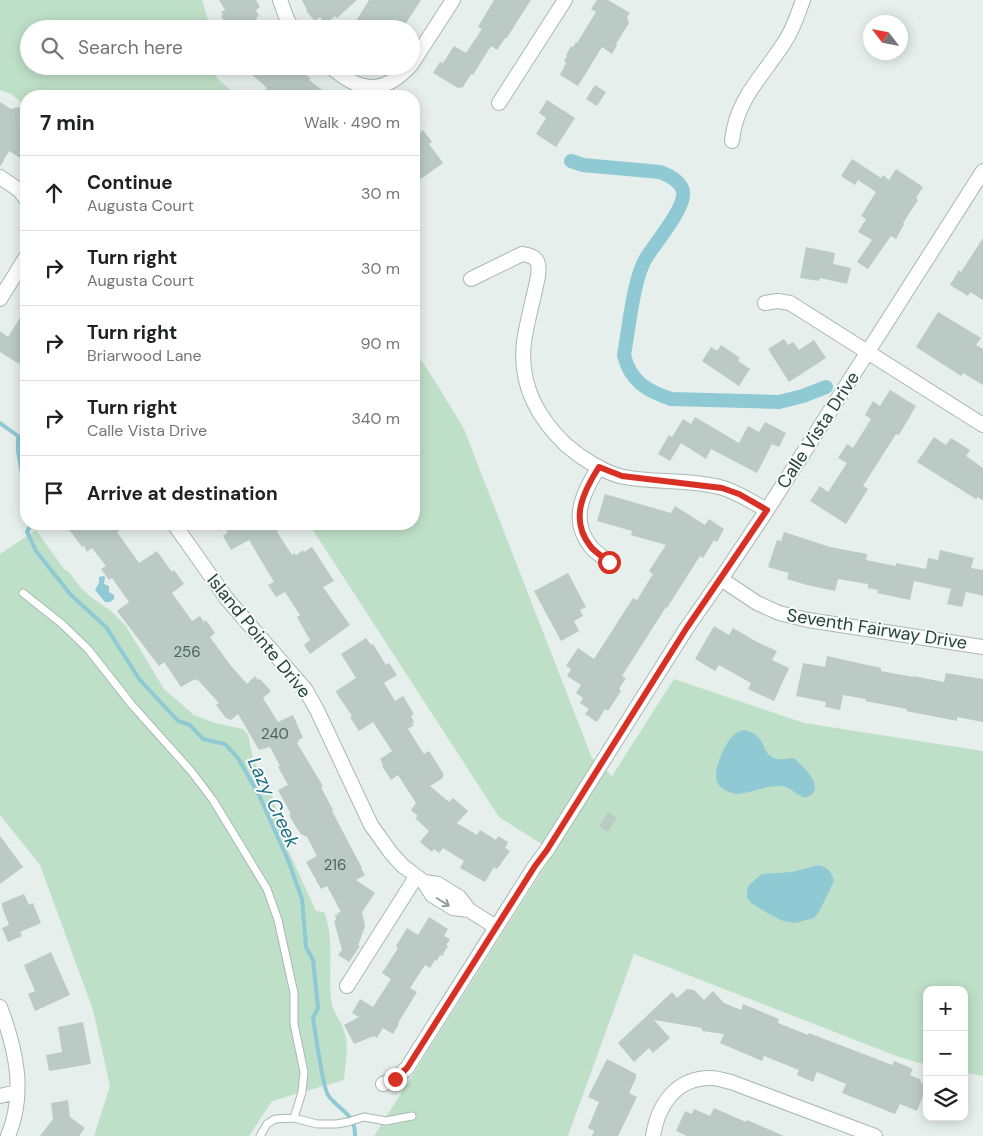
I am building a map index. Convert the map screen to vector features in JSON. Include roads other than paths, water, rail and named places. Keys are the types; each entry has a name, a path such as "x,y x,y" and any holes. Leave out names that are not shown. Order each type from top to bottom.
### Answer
{"street":[{"path":"280,0 287,20"},
{"path":"420,52 453,0"},
{"path":"499,103 564,0"},
{"path":"732,141 734,123 741,106 786,40 803,0"},
{"path":"340,75 356,85 371,87 394,81 401,75"},
{"name":"Calle Vista Drive","path":"383,1084 395,1079 407,1068 686,629 767,510 983,171"},
{"path":"0,178 20,191"},
{"path":"471,279 522,254 532,255 537,260 540,266 524,343 525,377 536,408 556,435 571,449 599,467 622,476 722,488 739,494 767,510"},
{"path":"0,299 20,267"},
{"path":"765,303 778,301 790,303 983,425"},
{"path":"599,467 586,486 580,504 579,520 584,537 591,548 609,562"},
{"name":"Island Pointe Drive","path":"178,530 227,600 305,689 317,710 371,825 391,853 420,880 438,884 459,897 468,910 496,927"},
{"name":"Seventh Fairway Drive","path":"721,579 757,603 779,613 808,620 983,647"},
{"path":"347,986 420,880"},
{"path":"0,1007 15,1052 17,1092 14,1122 8,1136"},
{"path":"653,1136 656,1119 665,1099 680,1086 711,1078 731,1082 875,1136"},
{"path":"0,1096 17,1092"}],"lane":[{"path":"23,593 62,624 88,650 132,706 191,771 213,800 267,889 278,920 294,993 294,1024 304,1072 302,1092 294,1118"},
{"path":"260,1136 267,1124 275,1119 294,1118 317,1124 348,1122 364,1117 386,1121 412,1116"}],"water":[{"path":"104,576 104,584 109,586 109,592 114,595 114,599 110,602 105,602 95,590 99,583 99,577"},
{"path":"744,730 757,736 761,740 766,752 774,758 794,758 812,778 815,789 812,794 805,798 787,787 781,786 738,794 721,788 716,779 716,773 721,756 731,738 736,733"},
{"path":"819,865 829,870 834,881 819,912 814,918 795,923 783,921 751,903 747,897 749,885 762,874 792,872"}],"waterway":[{"path":"571,161 583,165 660,172 677,181 683,191 680,207 646,258 635,291 624,355 630,372 641,384 671,399 779,402 803,396 826,387"},
{"name":"Lazy Creek","path":"0,423 18,436 20,463"},
{"name":"Lazy Creek","path":"28,530 27,532 36,551 71,595 106,627 140,680 178,721 190,725 203,739 225,744 238,758 259,795 288,860 302,899 306,947 313,960 318,1008 313,1018 326,1090 332,1100 350,1117 355,1128 355,1136"}]}
